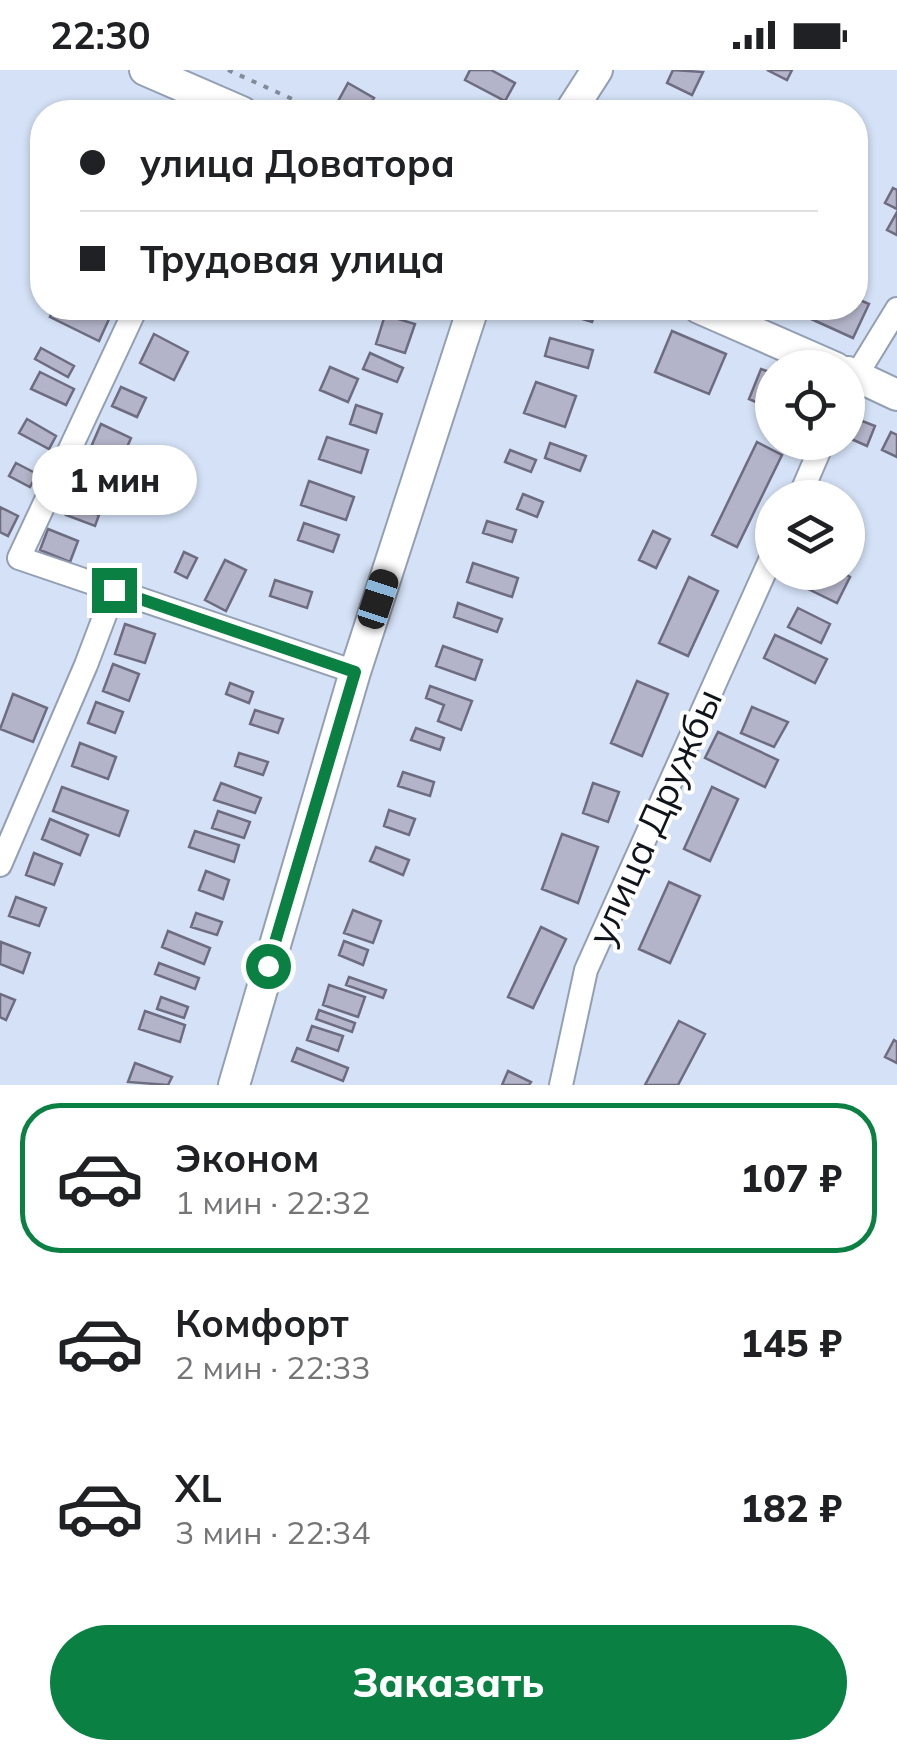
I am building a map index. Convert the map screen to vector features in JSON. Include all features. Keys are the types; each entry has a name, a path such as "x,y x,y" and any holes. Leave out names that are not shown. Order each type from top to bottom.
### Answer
{"street":[{"path":"145,70 183,77 222,100"},
{"path":"578,100 597,70"},
{"path":"865,351 897,309"},
{"path":"130,320 20,558 355,672"},
{"path":"234,1085 355,672 469,320"},
{"path":"725,320 790,350"},
{"path":"865,383 897,395"},
{"path":"0,865 114,590"},
{"name":"улица Дружбы","path":"560,1085 586,970 757,590"}],"path":[{"path":"228,70 294,100"}],"building":[{"path":"470,70 491,70 515,83 503,100 465,80"},
{"path":"673,70 703,72 692,95 667,83"},
{"path":"767,70 792,70 787,80"},
{"path":"348,83 374,98 373,100 339,100"},
{"path":"893,188 897,190 897,209 885,203"},
{"path":"897,212 897,235 887,230"},
{"path":"56,320 109,320 99,341"},
{"path":"383,320 415,324 405,353 376,344"},
{"path":"813,320 861,320 853,338"},
{"path":"672,331 726,354 709,394 655,372"},
{"path":"154,334 188,352 174,380 140,363"},
{"path":"550,338 593,350 588,368 545,356"},
{"path":"41,348 74,366 68,377 35,359"},
{"path":"370,353 403,368 397,382 363,369"},
{"path":"330,367 358,379 348,402 320,390"},
{"path":"40,372 74,389 66,405 31,389"},
{"path":"536,382 576,396 565,427 524,413"},
{"path":"121,387 146,398 137,417 112,406"},
{"path":"356,405 382,414 376,433 350,424"},
{"path":"27,419 56,436 49,449 19,433"},
{"path":"865,422 875,426 865,445"},
{"path":"101,424 131,438 121,461 91,447"},
{"path":"891,432 897,435 897,457 882,450"},
{"path":"327,437 368,450 361,473 319,459"},
{"path":"550,443 586,456 580,471 545,458"},
{"path":"755,446 755,460 780,460 770,480 755,480 755,510 737,547 712,535"},
{"path":"510,450 536,460 531,472 505,462"},
{"path":"84,457 113,469 106,487 77,474"},
{"path":"16,463 37,474 30,487 9,476"},
{"path":"309,481 354,497 346,520 301,505"},
{"path":"523,494 543,502 537,517 517,509"},
{"path":"70,505 99,515 95,526 66,515"},
{"path":"0,507 18,516 8,536 0,532"},
{"path":"487,521 516,530 512,542 483,533"},
{"path":"304,523 339,535 333,552 298,540"},
{"path":"48,529 78,541 70,562 40,550"},
{"path":"653,531 670,539 656,568 639,560"},
{"path":"184,552 197,558 187,578 175,572"},
{"path":"225,560 246,570 226,611 205,600"},
{"path":"473,563 518,578 512,597 467,582"},
{"path":"689,577 718,591 688,656 659,643"},
{"path":"275,580 312,592 307,608 270,596"},
{"path":"810,590 844,590 837,603"},
{"path":"458,603 502,619 497,632 454,617"},
{"path":"798,608 830,624 821,643 788,627"},
{"path":"125,624 155,634 145,663 115,654"},
{"path":"775,635 827,659 815,683 764,658"},
{"path":"443,646 482,660 475,680 436,666"},
{"path":"113,664 139,674 129,701 103,691"},
{"path":"637,681 668,694 642,756 611,743"},
{"path":"230,683 253,692 249,703 226,694"},
{"path":"430,686 472,701 461,730 438,721 444,705 426,698"},
{"path":"13,694 47,708 33,742 0,729"},
{"path":"96,702 123,712 115,733 88,723"},
{"path":"752,707 788,722 774,747 741,733"},
{"path":"255,710 283,719 278,733 250,724"},
{"path":"416,728 444,738 440,750 411,740"},
{"path":"718,732 778,760 765,787 705,758"},
{"path":"80,743 116,757 108,779 72,766"},
{"path":"239,753 268,762 263,775 235,766"},
{"path":"403,772 434,782 430,796 398,786"},
{"path":"221,783 261,798 255,813 214,800"},
{"path":"593,783 619,792 608,822 583,813"},
{"path":"62,787 128,811 119,836 53,811"},
{"path":"712,787 738,799 710,861 684,849"},
{"path":"389,810 415,819 409,835 384,826"},
{"path":"218,811 250,822 244,838 212,828"},
{"path":"50,819 88,835 80,855 42,839"},
{"path":"195,831 239,845 234,862 189,847"},
{"path":"562,834 598,847 578,903 542,889"},
{"path":"376,847 409,860 403,875 370,861"},
{"path":"34,853 62,864 54,885 26,875"},
{"path":"206,871 229,880 223,899 199,890"},
{"path":"669,882 700,896 670,963 639,949"},
{"path":"16,897 46,908 39,926 9,916"},
{"path":"353,910 381,921 373,943 344,933"},
{"path":"196,913 222,922 217,935 191,927"},
{"path":"541,927 566,939 533,1008 508,997"},
{"path":"168,931 210,948 204,964 162,947"},
{"path":"344,941 368,950 363,965 339,955"},
{"path":"1,942 30,953 23,973 0,964"},
{"path":"159,963 199,978 195,989 155,974"},
{"path":"349,977 386,990 383,998 346,985"},
{"path":"329,985 365,997 358,1017 323,1005"},
{"path":"0,994 15,1000 6,1020 0,1017"},
{"path":"161,997 188,1007 184,1018 157,1009"},
{"path":"319,1010 355,1023 352,1032 316,1019"},
{"path":"145,1011 185,1025 180,1042 139,1029"},
{"path":"679,1021 705,1034 678,1085 645,1085"},
{"path":"312,1026 343,1036 338,1051 307,1040"},
{"path":"894,1040 897,1042 897,1063 885,1057"},
{"path":"297,1048 348,1068 343,1081 292,1061"},
{"path":"135,1063 172,1077 168,1085 128,1082"},
{"path":"508,1071 531,1082 502,1085"}],"route":[{"path":"114,590 355,672 268,966"}]}
